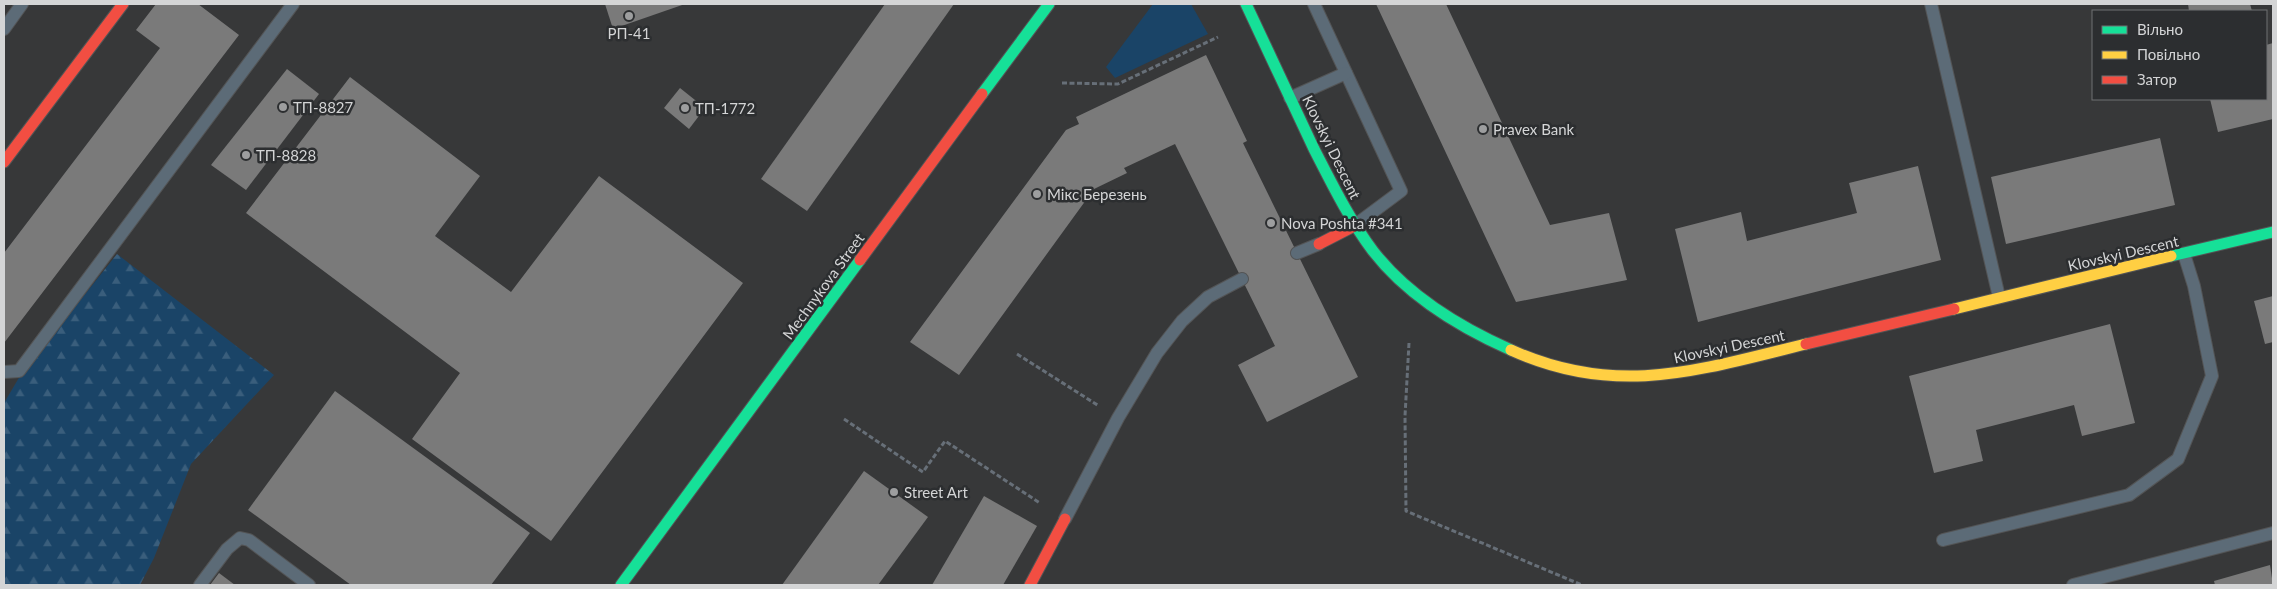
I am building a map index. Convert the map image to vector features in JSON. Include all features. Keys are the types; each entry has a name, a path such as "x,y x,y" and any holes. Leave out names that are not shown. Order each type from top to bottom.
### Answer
{"street":[{"path":"4,162 123,4"},
{"name":"Mechnykova Street","path":"621,585 1049,4"},
{"name":"Klovskyi Descent","path":"1246,4 1330,181 1354,226 1380,258 1413,290 1456,323 1493,342 1533,358 1588,374 1643,377 1699,370 2273,232"},
{"path":"1320,244 1354,226"},
{"path":"1030,585 1065,519"}],"lane":[{"path":"4,29 22,4"},
{"path":"4,372 18,372 293,4"},
{"path":"1314,4 1401,191 1354,226"},
{"path":"1931,4 1999,297"},
{"path":"1290,98 1346,73"},
{"path":"1297,253 1320,244"},
{"path":"1943,540 2130,496 2178,459 2212,376 2194,286 2184,254"},
{"path":"1065,519 1118,418 1157,353 1182,321 1208,297 1242,279"},
{"path":"2073,585 2273,533"},
{"path":"200,585 227,549 240,538 249,540 309,585"}],"path":[{"path":"1062,83 1118,84 1218,37"},
{"path":"1409,343 1404,416 1406,511 1582,585"},
{"path":"1017,354 1118,418"},
{"path":"844,419 923,472 945,441 1065,519"}],"green space":[{"path":"1153,4 1191,4 1208,34 1115,78 1106,67"},
{"path":"117,254 274,375 191,464 154,558 140,585 4,585 4,403 20,376"}],"building":[{"path":"156,4 198,4 239,35 4,343 4,253 160,48 136,30"},
{"name":"РП-41","path":"605,4 685,4 613,29"},
{"path":"885,4 954,4 807,211 761,179"},
{"path":"1376,4 1446,4 1550,225 1609,213 1627,280 1516,302"},
{"path":"2188,4 2250,4 2252,10 2189,10"},
{"path":"2273,43 2273,119 2218,132 2210,100 2267,100 2267,45"},
{"path":"1206,55 1247,141 1243,143 1358,377 1267,422 1238,365 1275,346 1175,144 1124,168 1127,173 1094,189 959,375 910,342 1066,130 1079,124 1076,117"},
{"path":"287,69 319,94 246,190 211,165"},
{"path":"350,77 480,176 435,236 511,292 599,176 743,283 551,541 412,439 460,373 246,213"},
{"name":"ТП-1772","path":"680,88 705,108 689,129 664,108"},
{"path":"2160,138 2175,205 2006,244 1991,177"},
{"path":"1918,166 1941,260 1698,322 1675,229 1741,212 1747,241 1857,213 1849,183"},
{"path":"2273,296 2273,342 2265,344 2254,301"},
{"path":"2110,324 2135,423 2082,436 2074,405 1976,430 1983,461 1934,473 1909,376"},
{"path":"335,391 530,533 491,585 351,585 248,510"},
{"path":"864,471 928,517 878,585 782,585"},
{"path":"984,496 1037,526 1003,585 932,585"},
{"path":"2270,565 2273,585 2215,585 2214,581"},
{"path":"219,573 235,585 210,585"}],"traffic: fast":[{"path":"982,94 1049,4"},
{"path":"1246,4 1327,175 1373,251 1402,282 1436,309 1472,331 1511,350"},
{"path":"2171,256 2273,232"},
{"path":"621,585 860,260"}],"traffic: slow":[{"path":"1954,309 2171,256"},
{"path":"1511,350 1550,365 1587,373 1623,376 1658,375 1694,370 1806,344"}],"traffic: jam":[{"path":"4,162 123,4"},
{"path":"860,260 982,94"},
{"path":"1319,244 1354,226"},
{"path":"1806,344 1954,309"},
{"path":"1030,585 1065,519"}],"place":[{"name":"РП-41","path":"629,16"},
{"name":"ТП-8827","path":"283,107"},
{"name":"ТП-1772","path":"685,108"},
{"name":"Pravex Bank","path":"1483,129"},
{"name":"ТП-8828","path":"246,155"},
{"name":"Мікс Березень","path":"1037,194"},
{"name":"Nova Poshta #341","path":"1271,223"},
{"name":"Street Art","path":"894,492"}]}
